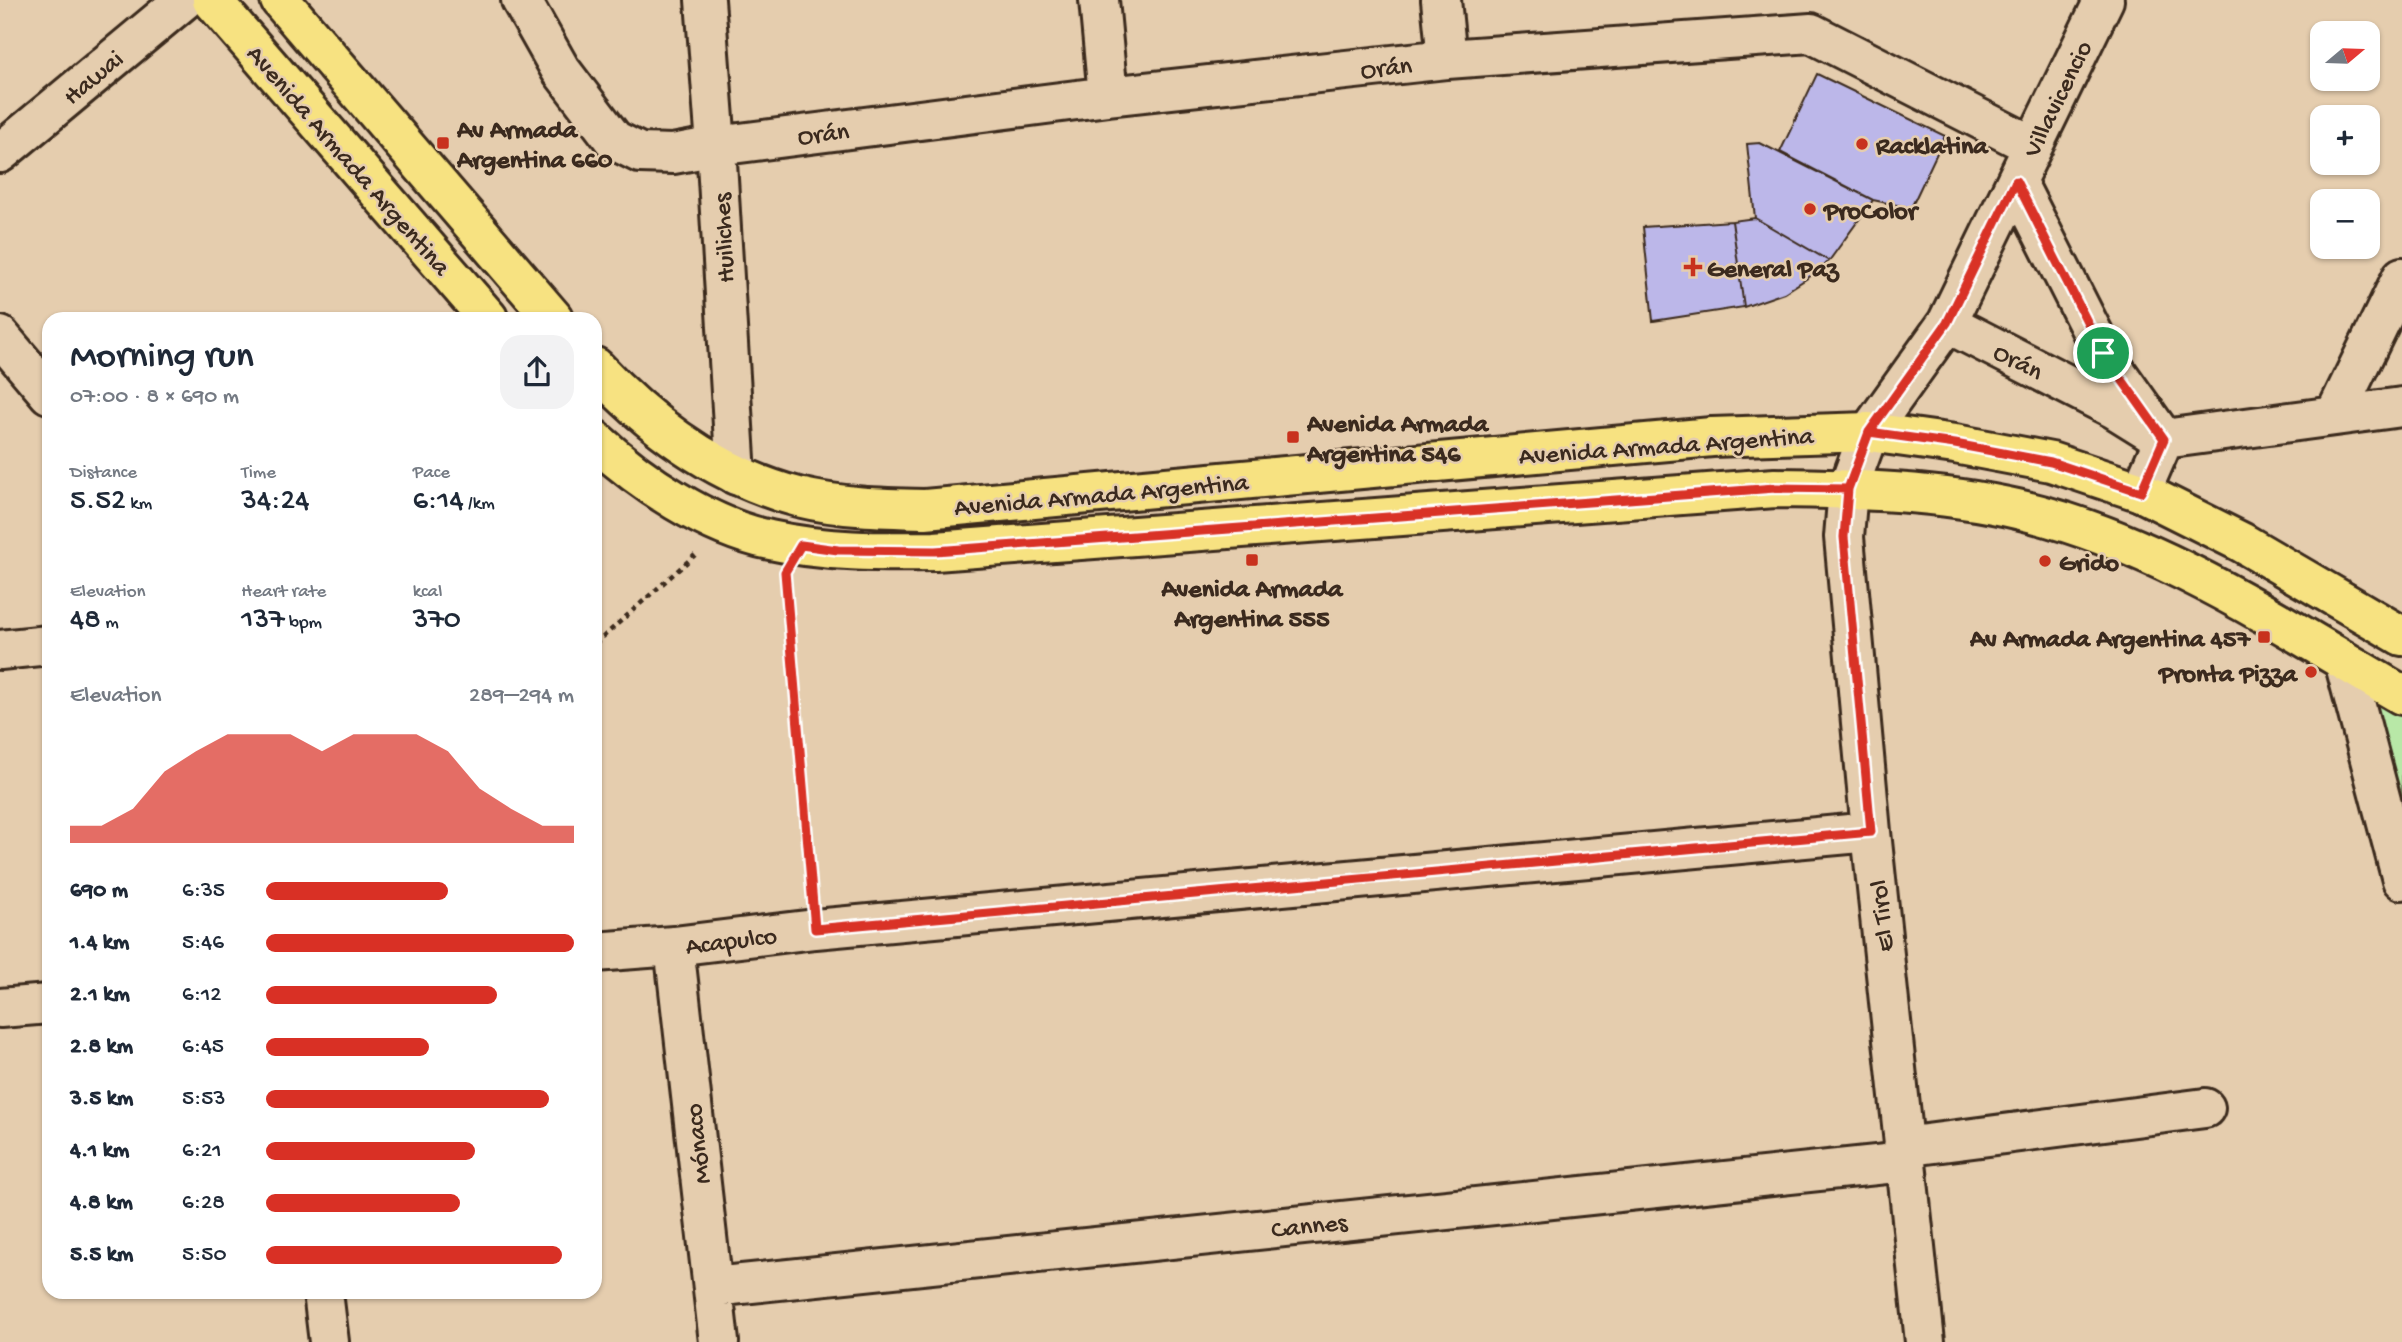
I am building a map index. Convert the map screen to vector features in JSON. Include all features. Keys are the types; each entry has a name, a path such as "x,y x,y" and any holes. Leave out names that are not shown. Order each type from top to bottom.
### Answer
{"main road":[{"name":"Avenida Armada Argentina","path":"212,0 483,312"},
{"name":"Avenida Armada Argentina","path":"280,0 548,312"},
{"name":"Avenida Armada Argentina","path":"602,374 626,400 659,428 698,455 736,475 798,497 845,505 925,509 1712,437 1869,432 1955,444 2051,462 2141,492 2241,542 2402,636"},
{"name":"Avenida Armada Argentina","path":"602,446 621,464 684,505 727,526 768,540 838,550 935,551 1775,488 1908,492 2017,509 2128,545 2185,570 2402,695"}],"street":[{"name":"Hawai","path":"0,153 184,0"},
{"name":"Orán","path":"521,0 560,69 614,140 640,153 673,154 716,146 1108,96 1809,17 2033,146"},
{"name":"Huiliches","path":"705,0 736,475"},
{"path":"1099,0 1108,96"},
{"path":"1441,0 1447,59"},
{"name":"Villavicencio","path":"1848,489 1869,432 1947,323 2104,0"},
{"path":"2016,181 2103,353 2164,439"},
{"path":"2335,415 2402,277"},
{"name":"Orán","path":"1947,323 2115,409 2164,439"},
{"path":"0,336 42,386"},
{"path":"2164,439 2402,407"},
{"path":"2141,492 2164,439"},
{"name":"El Tirol","path":"1848,489 1844,537 1871,832 1925,1342"},
{"path":"0,650 42,646"},
{"path":"2344,661 2402,880"},
{"name":"Acapulco","path":"602,951 674,946 815,929 1871,832"},
{"name":"Mónaco","path":"674,946 719,1342"},
{"path":"0,1008 42,1005"},
{"name":"Cannes","path":"713,1287 1904,1154 2205,1108"},
{"path":"324,1299 329,1342"}],"path":[{"path":"602,638 727,526"},
{"path":"801,545 785,572 815,929"}],"green space":[{"path":"2359,682 2402,705 2402,800 2397,807"}],"building":[{"name":"Racklatina","path":"1817,74 1945,136 1911,208 1873,200 1780,152"},
{"name":"ProColor","path":"1760,143 1873,200 1829,261 1755,218 1747,144"},
{"path":"1755,218 1829,261 1820,270 1784,293 1744,307 1732,221"},
{"name":"General Paz","path":"1732,221 1744,307 1653,321 1643,227"}],"place":[{"name":"Av Armada Argentina 660","path":"443,143"},
{"name":"Racklatina","path":"1862,144"},
{"name":"ProColor","path":"1810,209"},
{"name":"General Paz","path":"1693,267"},
{"name":"Avenida Armada Argentina 546","path":"1293,437"},
{"name":"Avenida Armada Argentina 555","path":"1252,560"},
{"name":"Grido","path":"2045,561"},
{"name":"Av Armada Argentina 457","path":"2264,637"},
{"name":"Pronta Pizza","path":"2311,672"}],"route":[{"path":"2103,353 2016,181 1947,323 1869,432 1848,489 1844,537 1871,832 815,929 785,572 801,545 838,550 935,551 1775,488 1848,489 1869,432 1955,444 2051,462 2141,492 2164,439 2103,353"}]}
